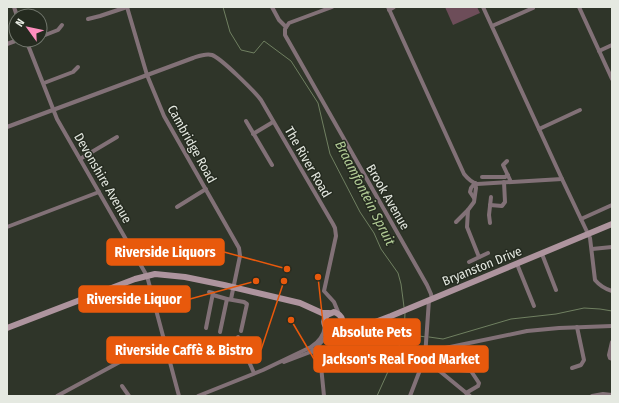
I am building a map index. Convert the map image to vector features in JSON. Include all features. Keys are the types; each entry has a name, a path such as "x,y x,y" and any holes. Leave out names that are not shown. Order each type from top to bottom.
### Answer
{"main road":[{"name":"Bryanston Drive","path":"337,330 359,327 391,316 612,224"},
{"path":"7,328 147,276 160,274 185,278 302,306 318,314 329,330 337,330 342,325 340,315"},
{"path":"233,289 300,303 322,313 340,315 348,323 359,327"},
{"path":"325,324 326,317 330,313"}],"street":[{"path":"88,19 127,7"},
{"name":"Cambridge Road","path":"127,7 147,75 164,116 239,248 240,256 233,289 220,332"},
{"path":"272,7 279,20 286,27 291,22 332,7"},
{"path":"394,7 388,8 464,174 471,182 562,180"},
{"path":"483,7 562,180 589,234 595,280 603,288 612,291"},
{"path":"578,7 599,51 610,70 612,80"},
{"path":"492,26 533,8"},
{"path":"48,34 58,30 62,25"},
{"name":"Brook Avenue","path":"286,27 286,38 414,261 431,294 425,359 410,396"},
{"path":"599,51 612,45"},
{"name":"Devonshire Avenue","path":"30,48 53,110 147,276 179,396"},
{"name":"The River Road","path":"147,75 207,54 220,60 261,100 335,228 336,236 324,291 334,302 340,315"},
{"path":"44,83 73,72 78,67"},
{"path":"7,128 147,75"},
{"path":"539,129 580,110"},
{"path":"246,121 272,165"},
{"path":"253,134 273,122"},
{"path":"80,159 117,137"},
{"path":"507,161 503,165 511,182"},
{"path":"482,177 505,177 508,175"},
{"path":"490,205 502,206 504,204 504,182"},
{"path":"456,222 474,202 474,198 470,192 475,183"},
{"path":"177,207 206,189"},
{"path":"7,227 99,192"},
{"path":"490,223 491,196"},
{"path":"581,219 612,205"},
{"path":"468,210 468,228 479,257"},
{"path":"592,248 612,247"},
{"path":"469,262 488,253"},
{"path":"542,254 556,290"},
{"path":"517,264 534,306"},
{"path":"209,292 213,293 213,295 247,304 241,332"},
{"path":"206,328 213,295"},
{"path":"155,307 183,298"},
{"path":"330,313 334,306 334,302"},
{"path":"312,349 322,337 325,331 325,324"},
{"path":"426,352 529,330 612,326"},
{"path":"572,368 581,365 584,360 577,327"},
{"path":"198,396 312,349 327,336 337,330"},
{"path":"238,337 254,373"},
{"path":"57,396 164,338"},
{"path":"612,342 609,355 612,359"},
{"path":"312,349 321,366 324,396"},
{"path":"425,359 468,395 480,383 471,371 460,370"},
{"path":"122,386 129,396"},
{"path":"592,396 605,394 612,395"}],"shaded area":[{"path":"445,7 477,7 480,13 453,25"}],"waterway":[{"name":"Braamfontein Spruit","path":"223,7 230,32 241,50 254,53 264,41 291,61 318,103 330,154 360,212 374,233 381,249 398,273 404,307"},
{"path":"429,337 443,339 511,319 556,314 584,308 612,311"},
{"name":"Braamfontein Spruit","path":"377,396 404,334 405,313"},
{"path":"405,334 426,337"}],"place":[{"name":"Riverside Liquors","path":"287,269"},
{"name":"Absolute Pets","path":"318,277"},
{"name":"Riverside Liquor","path":"256,281"},
{"name":"Riverside Caffè & Bistro","path":"284,281"},
{"name":"Jackson's Real Food Market","path":"291,320"}]}
